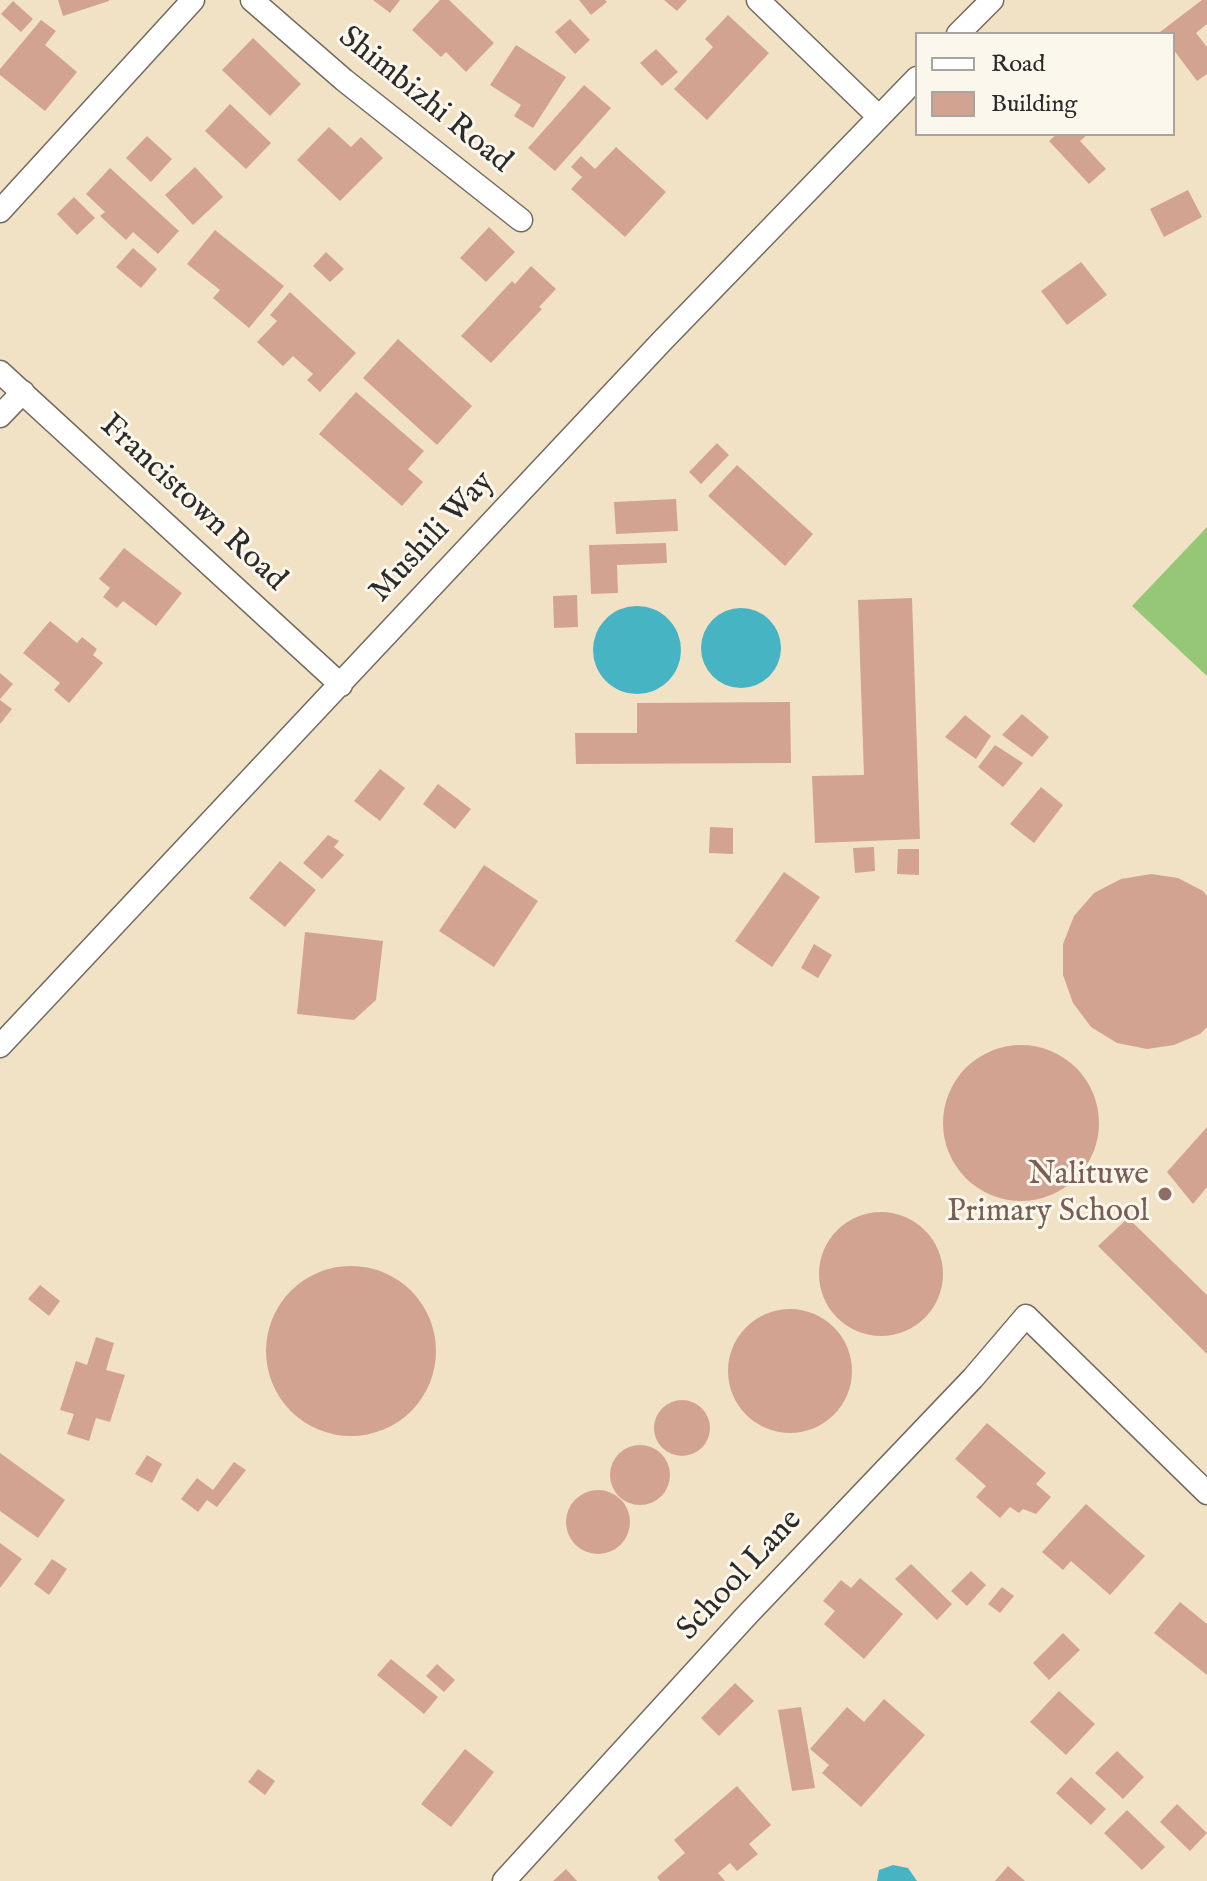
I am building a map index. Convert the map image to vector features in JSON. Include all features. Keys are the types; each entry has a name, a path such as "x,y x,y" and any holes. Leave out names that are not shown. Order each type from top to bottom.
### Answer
{"street":[{"path":"0,211 193,0"},
{"name":"Shimbizhi Road","path":"252,0 344,80 521,220"},
{"path":"758,0 879,117"},
{"path":"960,32 992,0"},
{"name":"Mushili Way","path":"0,1046 663,340 915,80"},
{"name":"Francistown Road","path":"0,372 341,685"},
{"path":"0,416 23,392"},
{"name":"School Lane","path":"504,1881 747,1615 973,1378 1026,1316 1207,1493"}],"green space":[{"path":"1207,527 1207,676 1132,606"}],"water":[{"path":"637,606 654,609 668,619 678,633 681,650 678,667 668,681 654,691 637,694 620,691 606,681 596,667 593,650 596,633 606,619 620,609"},
{"path":"741,608 756,611 769,620 778,633 781,648 778,663 769,676 756,685 741,688 726,685 713,676 704,663 701,648 704,633 713,620 726,611"},
{"path":"893,1865 908,1868 917,1881 877,1881 879,1870"}],"building":[{"path":"58,0 109,0 109,1 63,16"},
{"path":"373,0 400,0 390,13"},
{"path":"440,0 449,0 494,43 466,72 446,52 441,57 412,30"},
{"path":"579,0 605,0 607,2 591,15"},
{"path":"664,0 687,0 677,11"},
{"path":"1202,0 1207,0 1207,24 1196,33 1207,47 1207,74 1197,81 1175,52 1175,32 1160,32"},
{"path":"13,1 33,19 21,32 1,14"},
{"path":"728,15 769,53 707,120 674,89 713,47 705,39"},
{"path":"570,19 590,40 575,54 555,32"},
{"path":"41,20 56,31 45,45 77,72 45,111 0,75 0,69"},
{"path":"253,38 301,84 270,116 222,70"},
{"path":"516,45 566,77 533,128 514,116 521,105 490,85"},
{"path":"656,49 678,72 662,86 640,63"},
{"path":"584,85 611,108 555,171 528,148"},
{"path":"230,104 271,143 246,169 205,131"},
{"path":"329,127 351,147 361,137 383,158 340,201 297,160"},
{"path":"147,136 172,159 151,182 126,158"},
{"path":"1055,136 1086,136 1080,141 1106,169 1089,184 1049,141"},
{"path":"616,147 666,192 625,237 571,189 582,177 571,167 581,156 595,169"},
{"path":"195,167 223,197 193,225 165,195"},
{"path":"110,168 179,231 158,254 133,232 126,240 100,216 105,212 86,194"},
{"path":"1188,190 1202,217 1164,237 1150,209"},
{"path":"74,197 95,218 77,235 57,214"},
{"path":"489,227 515,252 486,282 460,258"},
{"path":"215,230 284,286 249,328 213,298 220,290 187,264"},
{"path":"133,248 157,269 141,288 116,267"},
{"path":"326,252 344,269 330,282 313,266"},
{"path":"1081,262 1107,295 1067,325 1041,291"},
{"path":"531,266 556,289 539,307 542,309 491,363 461,336 512,281 515,284"},
{"path":"290,292 356,353 320,392 307,380 313,374 293,356 283,366 257,342 277,321 270,315"},
{"path":"398,339 472,406 437,445 363,378"},
{"path":"356,392 424,451 408,469 423,482 402,506 319,434"},
{"path":"717,443 729,455 701,484 689,472"},
{"path":"737,465 813,534 785,566 708,496"},
{"path":"676,499 678,531 616,534 614,502"},
{"path":"666,543 667,563 617,565 618,593 591,594 589,545"},
{"path":"124,548 182,593 156,626 123,601 117,608 103,597 110,588 99,579"},
{"path":"577,595 578,627 554,628 553,596"},
{"path":"912,598 920,839 815,843 812,776 864,775 858,600"},
{"path":"50,621 77,643 82,637 97,649 93,655 103,663 69,703 54,690 60,683 23,653"},
{"path":"0,673 13,684 0,699"},
{"path":"0,700 12,709 0,724"},
{"path":"790,702 791,763 576,764 575,733 637,733 637,703"},
{"path":"1022,714 1049,737 1032,757 1002,735"},
{"path":"965,715 991,736 976,759 945,737"},
{"path":"995,745 1023,763 1003,787 978,767"},
{"path":"380,769 405,788 380,821 354,801"},
{"path":"438,784 471,809 455,829 423,804"},
{"path":"1041,787 1063,805 1034,843 1010,824"},
{"path":"710,827 733,828 733,854 709,853"},
{"path":"328,835 339,841 334,847 344,855 322,879 303,863"},
{"path":"874,847 875,871 855,873 853,848"},
{"path":"898,849 919,849 919,875 897,874"},
{"path":"280,861 316,890 285,927 249,898"},
{"path":"484,865 538,901 494,967 439,931"},
{"path":"784,872 820,897 772,967 735,941"},
{"path":"1151,874 1178,878 1207,896 1207,1027 1200,1034 1174,1045 1147,1049 1117,1043 1091,1027 1073,1003 1063,975 1063,944 1074,916 1094,893 1121,879"},
{"path":"305,932 383,941 376,1000 354,1020 297,1014"},
{"path":"814,944 832,955 818,978 801,968"},
{"path":"1021,1045 1051,1051 1076,1068 1093,1093 1099,1123 1093,1153 1076,1178 1051,1195 1021,1201 991,1195 966,1178 949,1153 943,1123 949,1093 966,1068 991,1051"},
{"path":"1207,1127 1207,1187 1193,1204 1167,1172"},
{"path":"881,1212 905,1216 925,1230 939,1250 943,1274 939,1298 925,1318 905,1332 881,1336 857,1332 837,1318 823,1298 819,1274 823,1250 837,1230 857,1216"},
{"path":"1128,1218 1207,1295 1207,1354 1098,1246"},
{"path":"351,1266 383,1273 411,1291 429,1319 436,1351 429,1383 411,1411 383,1429 351,1436 319,1429 291,1411 273,1383 266,1351 273,1319 291,1291 319,1273"},
{"path":"40,1285 60,1301 49,1316 28,1299"},
{"path":"790,1309 814,1313 834,1327 848,1347 852,1371 848,1395 834,1415 814,1429 790,1433 766,1429 746,1415 732,1395 728,1371 732,1347 746,1327 766,1313"},
{"path":"96,1337 114,1343 106,1370 125,1375 110,1422 96,1418 89,1441 67,1434 74,1414 60,1410 76,1361 87,1365"},
{"path":"682,1400 702,1408 710,1428 702,1448 682,1456 662,1448 654,1428 662,1408"},
{"path":"987,1423 1046,1473 1036,1484 1051,1497 1036,1514 1023,1509 1019,1513 1010,1507 1000,1518 976,1497 986,1486 955,1459"},
{"path":"640,1445 661,1454 670,1475 661,1496 640,1505 619,1496 610,1475 619,1454"},
{"path":"0,1453 65,1500 38,1538 0,1511"},
{"path":"147,1455 162,1464 152,1483 135,1474"},
{"path":"234,1462 246,1470 217,1507 207,1500 198,1512 181,1499 197,1478 213,1490"},
{"path":"592,1490 604,1490 621,1499 628,1510 628,1534 621,1545 604,1554 592,1554 580,1549 571,1540 566,1528 566,1516 571,1504 580,1495"},
{"path":"1086,1504 1145,1556 1110,1595 1071,1561 1063,1570 1042,1552"},
{"path":"0,1543 22,1559 0,1588"},
{"path":"52,1559 67,1569 49,1595 34,1584"},
{"path":"911,1564 952,1604 937,1620 895,1579"},
{"path":"971,1571 986,1585 967,1606 951,1591"},
{"path":"860,1578 903,1614 864,1659 824,1624 835,1611 823,1601 841,1580 851,1588"},
{"path":"1002,1587 1014,1596 1000,1613 988,1604"},
{"path":"1180,1602 1207,1624 1207,1675 1154,1633"},
{"path":"1063,1633 1080,1650 1049,1680 1033,1663"},
{"path":"391,1659 438,1697 424,1714 377,1675"},
{"path":"437,1664 455,1680 444,1692 426,1676"},
{"path":"735,1683 754,1701 719,1736 701,1718"},
{"path":"1059,1691 1095,1724 1066,1755 1030,1722"},
{"path":"884,1699 925,1735 861,1807 822,1773 829,1765 810,1749 847,1707 864,1722"},
{"path":"801,1707 815,1788 792,1791 778,1710"},
{"path":"465,1749 494,1772 451,1827 421,1804"},
{"path":"1117,1751 1144,1777 1123,1799 1095,1773"},
{"path":"258,1769 275,1781 265,1795 248,1782"},
{"path":"1071,1777 1106,1809 1091,1825 1056,1793"},
{"path":"737,1786 771,1825 749,1844 758,1854 737,1871 730,1863 718,1873 725,1881 660,1881 657,1877 685,1853 674,1840"},
{"path":"1177,1804 1207,1833 1190,1851 1160,1822"},
{"path":"1127,1810 1165,1847 1142,1870 1104,1833"},
{"path":"1008,1866 1025,1881 995,1881"},
{"path":"566,1869 577,1881 553,1881"}],"place":[{"name":"Nalituwe Primary School","path":"1165,1194"}]}
